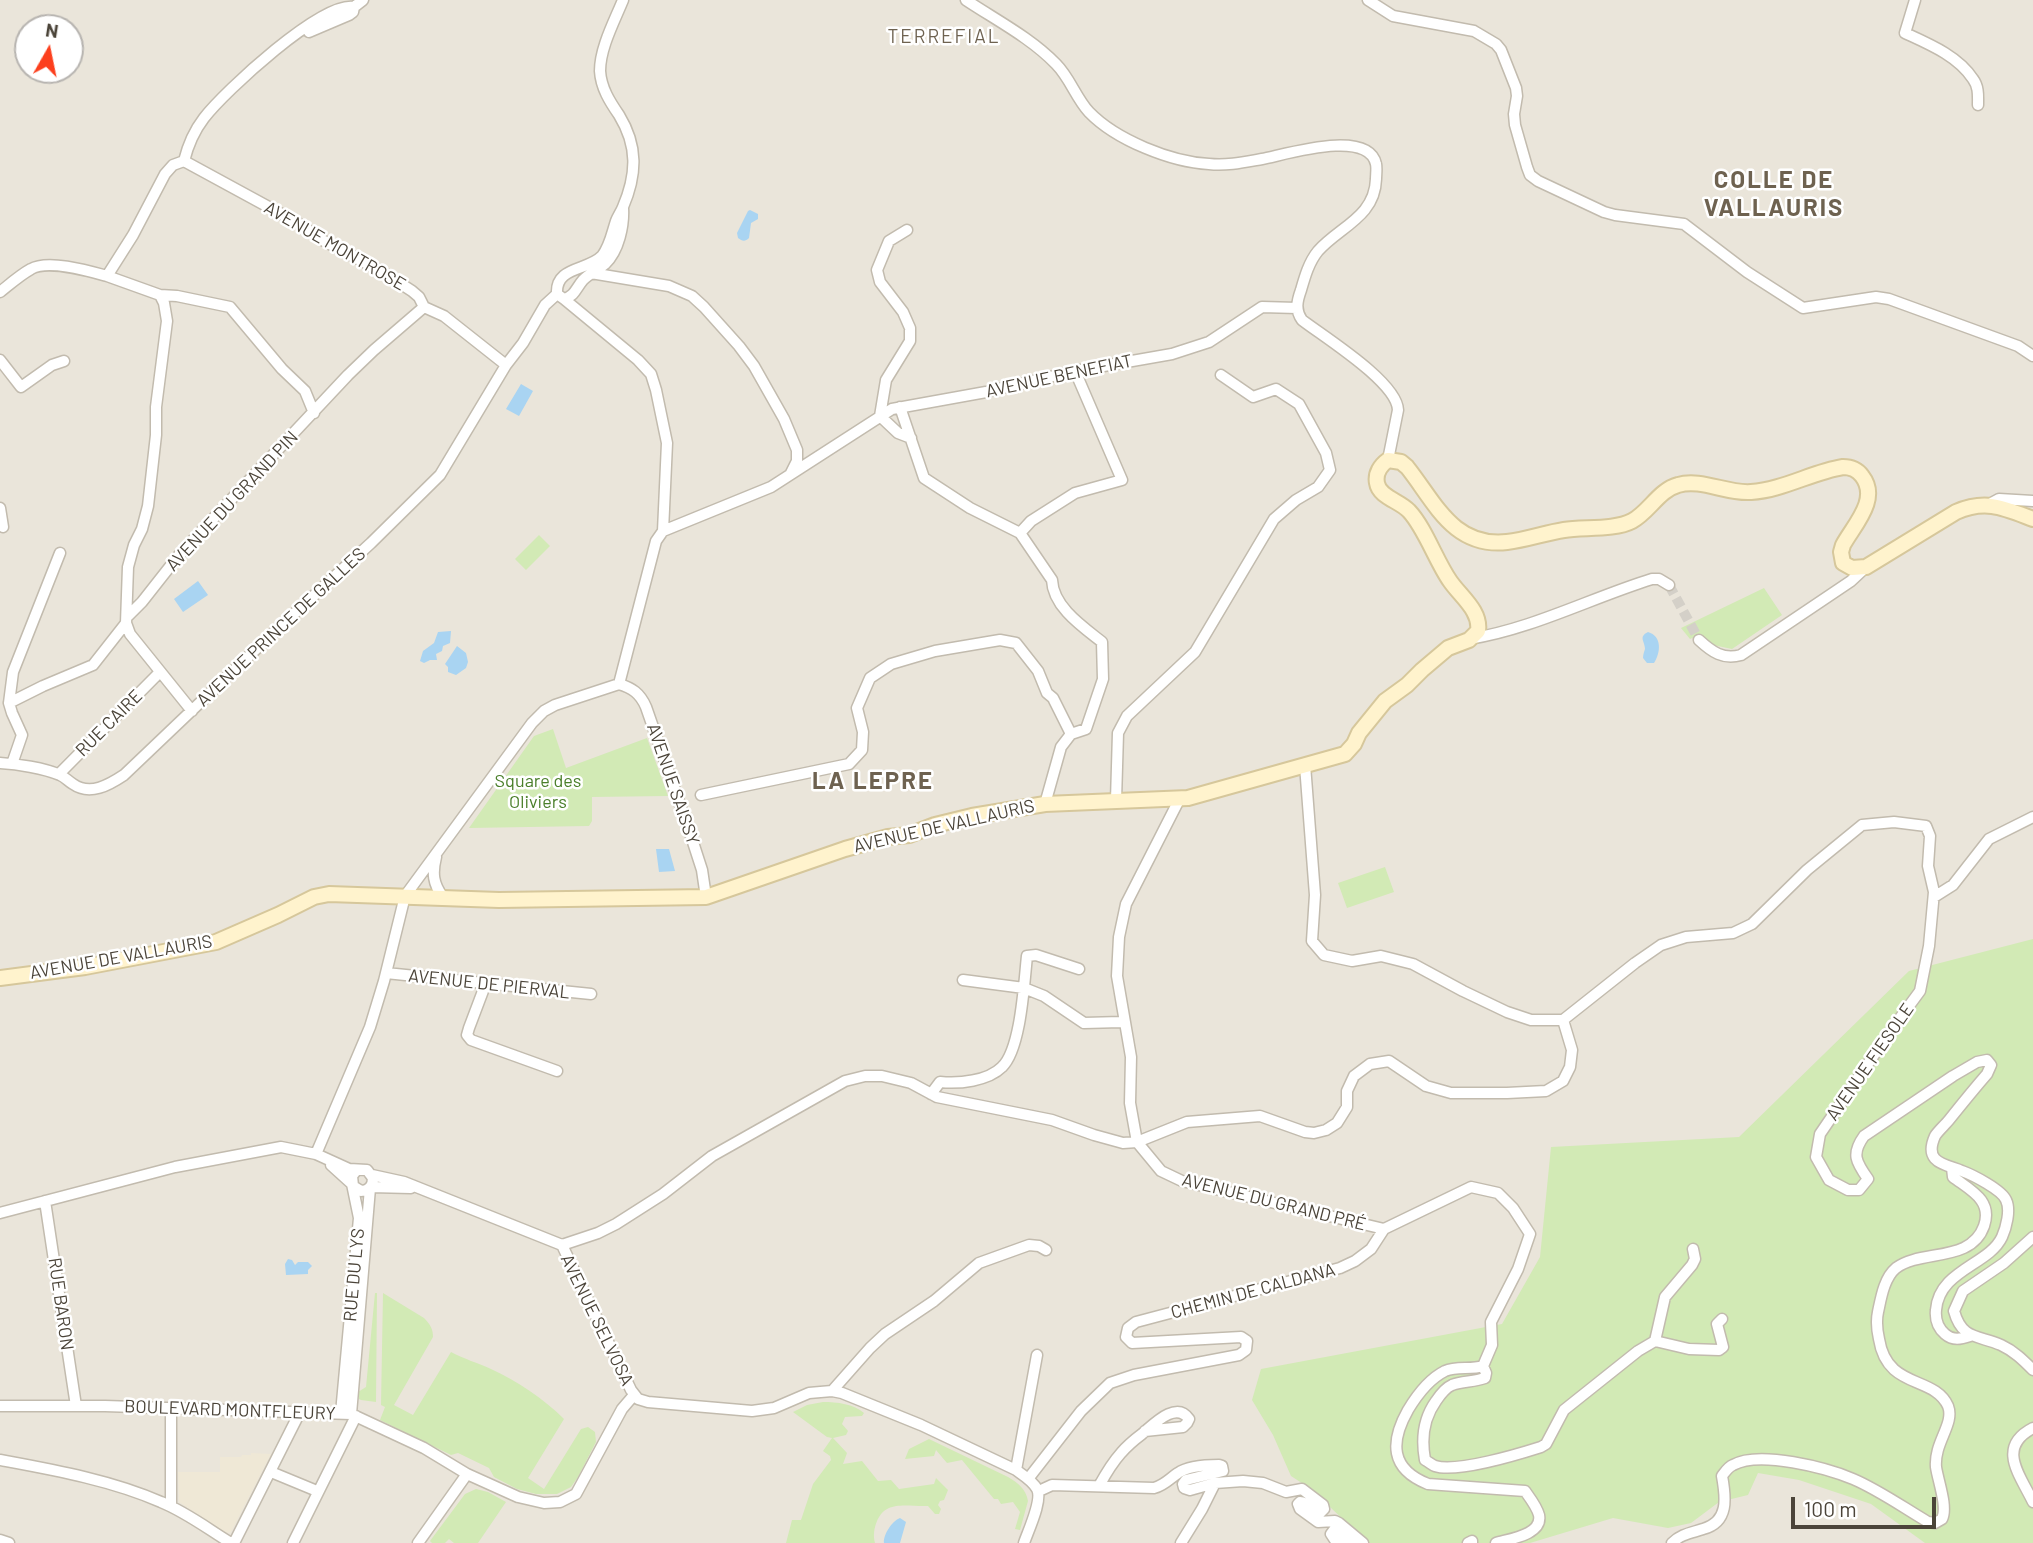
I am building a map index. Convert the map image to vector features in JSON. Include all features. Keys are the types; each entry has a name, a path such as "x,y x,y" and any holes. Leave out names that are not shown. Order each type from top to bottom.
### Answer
{"main road":[{"path":"1469,639 1478,631 1478,617 1449,581 1412,514 1398,501 1387,496 1377,484 1379,469 1388,460 1401,462 1407,467 1450,524 1470,536 1503,543 1562,530 1630,522 1675,485 1688,483 1730,492 1760,492 1835,468 1851,467 1866,483 1868,499 1860,519 1843,545 1843,563 1853,568 1866,567 1968,507 1988,505 2033,519"},
{"name":"AVENUE DE VALLAURIS","path":"0,978 85,967 216,942 322,895 499,900 706,897 870,842 909,835 934,825 972,816 1045,804 1179,800 1345,754 1385,701 1448,648 1469,639"}],"street":[{"path":"107,276 133,235 165,174 173,165 184,162 192,137 220,99 248,72 289,41 349,15 354,6 363,0"},
{"path":"316,1154 370,1027 405,897 532,723 544,711 619,684 656,541 663,531 667,443 651,374 561,296 559,281 570,271 602,256 623,208 632,175 634,153 628,132 604,90 600,71 623,0"},
{"path":"965,0 1025,38 1055,62 1069,78 1088,111 1102,123 1129,140 1164,154 1209,164 1226,164 1343,145 1369,153 1376,163 1373,197 1358,218 1319,250 1306,275 1297,308 1302,320 1370,370 1394,398 1398,410 1388,460"},
{"path":"1368,0 1393,16 1474,31 1496,44 1516,88 1515,125 1527,167 1530,175 1538,181 1604,212 1684,224 1747,272 1803,308 1876,297 1889,299 2018,346 2033,356"},
{"path":"1915,0 1905,33 1942,51 1964,69 1974,80 1978,92 1978,106"},
{"name":"AVENUE MONTROSE","path":"184,162 381,271 412,291 424,307 444,316 506,365"},
{"path":"616,276 610,266 610,260 622,229 623,208"},
{"path":"907,230 889,241 877,270 880,282 903,312 910,328 910,341 886,380 880,416 898,433 911,438"},
{"path":"506,365 523,343 545,305 561,296 574,294 581,282 610,260"},
{"path":"0,292 40,265 107,276 160,295 230,307 282,369 305,391 314,413"},
{"path":"570,271 616,276 681,290 704,307 754,366 795,442 798,456 789,477"},
{"path":"160,295 167,321 156,407 151,486 145,518 130,556 127,620 130,634 191,710"},
{"name":"AVENUE DU GRAND PIN","path":"9,703 93,665 179,555 374,350 424,307"},
{"name":"AVENUE BENEFIAT","path":"663,531 752,496 789,477 896,408 1172,354 1209,342 1262,307 1297,308"},
{"path":"0,360 21,387 52,365 64,361"},
{"name":"AVENUE PRINCE DE GALLES","path":"0,763 59,774 80,788 98,788 124,775 440,475 506,365"},
{"path":"1020,533 1031,521 1075,493 1122,480 1075,371"},
{"path":"1116,800 1118,733 1127,716 1195,652 1274,519 1296,500 1318,487 1330,470 1326,453 1299,404 1276,389 1253,397 1221,375"},
{"path":"896,408 911,438 923,478 970,508 1020,533 1052,580 1052,587 1068,614 1102,642 1103,679 1086,729 1071,733 1061,747 1045,804"},
{"path":"795,442 810,454 822,454"},
{"path":"1988,505 1998,499 2033,501"},
{"path":"0,508 3,527"},
{"path":"12,764 22,735 9,703 13,672 60,554"},
{"path":"1699,640 1715,654 1733,657 1741,655 1851,581 1866,567"},
{"path":"1469,639 1489,636 1538,621 1652,579 1659,579 1668,585"},
{"path":"678,800 849,764 862,750 863,732 858,708 870,678 891,664 935,651 1000,640 1016,643 1038,671 1047,693 1053,698 1071,733"},
{"name":"RUE CAIRE","path":"59,774 160,672"},
{"name":"AVENUE SAISSY","path":"619,684 631,688 643,699 702,870 706,897"},
{"path":"0,1213 200,1161 281,1147 316,1154 356,1171 363,1169 372,1175 395,1179 562,1245 607,1229 663,1194 712,1156 845,1081 865,1076 882,1076 911,1083 937,1097 1052,1120 1123,1143 1137,1142 1187,1122 1260,1116 1306,1132 1326,1130 1337,1123 1346,1107 1347,1091 1354,1076 1370,1063 1389,1061 1426,1086 1451,1093 1546,1091 1563,1081 1570,1067 1572,1050 1563,1020 1531,1020 1507,1012 1413,964 1381,956 1352,961 1324,955 1312,941 1315,895 1306,765"},
{"path":"1137,1142 1130,1103 1131,1057 1117,976 1119,937 1126,904 1179,800"},
{"path":"1934,897 1953,885 1989,839 2033,817"},
{"name":"AVENUE FIESOLE","path":"1563,1020 1661,945 1686,937 1733,933 1752,924 1807,870 1862,825 1894,822 1926,826 1930,836 1928,866 1934,897 1929,946 1920,991 1820,1134 1816,1157 1829,1180 1848,1190 1859,1190 1868,1180 1856,1158 1857,1147 1864,1136 1953,1076 1977,1062 1987,1060 1991,1065 1987,1074 1935,1136 1932,1151 1935,1159 1952,1168"},
{"path":"436,853 433,878 443,897"},
{"path":"931,1094 940,1082 953,1083 993,1075 1005,1065 1018,1034 1027,956 1036,955 1079,969"},
{"name":"AVENUE DE PIERVAL","path":"386,973 591,994"},
{"path":"962,980 1024,988 1044,996 1084,1023 1121,1022"},
{"path":"486,982 467,1035 471,1040 557,1071"},
{"name":"AVENUE DU GRAND PRÉ","path":"1137,1142 1161,1171 1182,1181 1384,1229"},
{"path":"316,1154 355,1189 361,1191 370,1188 422,1189"},
{"path":"1672,1543 1678,1537 1713,1527 1725,1506 1722,1476 1732,1465 1760,1460 1794,1462 1827,1470 1855,1480 1928,1522 1935,1523 1942,1519 1944,1508 1936,1465 1937,1448 1949,1424 1949,1410 1939,1394 1901,1376 1890,1365 1881,1350 1877,1316 1883,1290 1894,1270 1903,1264 1961,1249 1981,1233 1987,1211 1984,1203 1977,1194 1953,1177 1952,1168 1962,1170 2003,1194 2008,1210 2002,1238 1958,1273 1938,1299 1935,1315 1942,1332 1949,1338 1970,1336"},
{"path":"352,1184 356,1171"},
{"path":"370,1188 372,1175"},
{"name":"RUE DU LYS","path":"349,1414 359,1225 352,1184"},
{"name":"CHEMIN DE CALDANA","path":"1028,1479 1081,1411 1110,1383 1135,1375 1239,1355 1246,1350 1247,1341 1241,1336 1132,1343 1126,1337 1128,1328 1136,1322 1340,1268 1371,1249 1384,1229 1471,1187 1498,1193 1513,1208 1530,1234 1518,1269 1491,1322 1492,1345 1483,1366"},
{"name":"RUE DU LYS","path":"350,1368 370,1188"},
{"name":"RUE BARON","path":"45,1201 76,1406"},
{"path":"2033,1237 2011,1258 1970,1284 1963,1291 1954,1311 1960,1327 1970,1336 2000,1345 2033,1370"},
{"name":"AVENUE SELVOSA","path":"562,1245 634,1395"},
{"path":"832,1391 886,1334 934,1301 979,1263 1029,1245 1046,1250"},
{"path":"1655,1341 1665,1297 1692,1265 1695,1259 1693,1250"},
{"path":"1496,1543 1523,1535 1535,1529 1539,1522 1539,1514 1525,1491 1429,1484 1414,1478 1404,1469 1397,1454 1398,1430 1415,1399 1429,1383 1446,1371 1483,1366 1486,1373 1485,1378 1475,1382 1452,1385 1441,1393 1429,1410 1422,1446 1426,1460 1436,1466 1453,1467 1502,1459 1546,1444 1564,1410 1638,1350 1655,1341 1689,1349 1723,1348 1717,1324 1722,1319"},
{"path":"1016,1470 1037,1355"},
{"path":"634,1395 648,1402 752,1411 774,1408 809,1393 832,1391 856,1398 921,1425 1016,1470 1028,1479 1039,1491 1024,1543"},
{"name":"BOULEVARD MONTFLEURY","path":"0,1406 349,1414 424,1448 467,1474 528,1500 544,1503 560,1502 576,1494 622,1409 634,1395"},
{"path":"171,1409 171,1506"},
{"path":"0,1460 105,1482 138,1493 171,1506 232,1543 300,1412"},
{"path":"293,1543 349,1414"},
{"path":"2033,1428 2022,1434 2013,1449 2033,1503"},
{"path":"1099,1486 1121,1452 1146,1431"},
{"path":"1039,1491 1052,1485 1154,1488 1167,1483 1180,1472 1219,1465 1223,1471 1189,1479 1183,1486 1190,1490 1215,1483 1253,1481 1286,1492 1304,1490 1323,1505 1324,1509 1323,1512 1317,1513 1306,1503 1300,1502 1300,1509 1318,1522 1339,1522 1363,1543"},
{"path":"271,1472 317,1491"},
{"path":"418,1543 467,1474"},
{"path":"1181,1543 1215,1483"},
{"path":"1337,1543 1331,1534 1334,1530 1350,1543"},
{"path":"0,1540 9,1543"}],"shaded area":[{"path":"0,0 2033,0 2033,1543 0,1543"},
{"path":"251,1453 271,1454 231,1532 226,1533 179,1502 178,1472 220,1472 220,1457 241,1457"}],"green space":[{"path":"539,535 550,546 526,570 515,559"},
{"path":"1764,588 1782,615 1732,649 1713,645 1701,634 1690,639 1681,628"},
{"name":"Square des Oliviers","path":"553,729 566,768 647,738 668,796 592,797 592,821 589,826 469,828 534,736"},
{"path":"1385,867 1394,892 1347,908 1338,883"},
{"path":"2033,939 2033,1543 1925,1543 1871,1504 1799,1480 1758,1473 1748,1495 1719,1502 1691,1523 1668,1528 1613,1518 1530,1543 1368,1543 1311,1489 1291,1476 1273,1435 1252,1400 1261,1369 1502,1324 1540,1257 1551,1147 1739,1137 1909,971"},
{"path":"375,1293 376,1402 359,1399 358,1392 366,1387"},
{"path":"383,1293 424,1318 433,1334 394,1405 413,1415 451,1352 491,1369 530,1391 564,1419 528,1478 544,1489 581,1429 588,1427 595,1432 596,1442 571,1487 557,1494 536,1494 517,1489 494,1477 489,1468 458,1453 451,1455 380,1420 385,1407 381,1405"},
{"path":"823,1402 845,1404 864,1413 862,1416 845,1417 842,1424 848,1431 846,1435 833,1438 847,1453 843,1464 862,1461 878,1481 891,1480 899,1489 934,1484 936,1478 948,1490 944,1500 938,1505 941,1509 939,1514 935,1514 928,1506 892,1507 881,1514 876,1524 875,1543 786,1543 792,1520 801,1520 813,1484 831,1460 823,1451 832,1438 793,1412 807,1405"},
{"path":"929,1439 1008,1477 1021,1487 1028,1501 1020,1530 1015,1529 1020,1512 1013,1502 1001,1504 998,1499 994,1499 962,1460 947,1463 936,1450 934,1456 905,1459 909,1449"},
{"path":"476,1489 506,1502 478,1543 454,1543 449,1539 445,1543 432,1543 430,1541 465,1494"}],"water":[{"path":"750,210 758,214 758,219 751,223 749,238 742,240 737,233"},
{"path":"521,384 533,391 519,416 506,409"},
{"path":"198,581 208,595 183,612 174,599"},
{"path":"451,631 450,643 436,654 437,660 424,663 420,661 423,651 434,643 438,632"},
{"path":"1648,632 1656,637 1659,645 1654,663 1647,663 1643,658 1643,637"},
{"path":"457,646 466,653 468,662 466,668 456,675 448,672 445,664"},
{"path":"656,849 669,849 675,871 659,872"},
{"path":"288,1259 295,1265 298,1262 308,1262 312,1266 308,1274 286,1275 285,1264"},
{"path":"900,1518 906,1522 900,1543 884,1543 889,1529"}],"tunnel":[{"path":"1669,585 1699,640"}],"district":[{"name":"TERREFIAL","path":"944,37"},
{"name":"COLLE DE VALLAURIS","path":"1774,194"},
{"name":"LA LEPRE","path":"873,781"}]}
